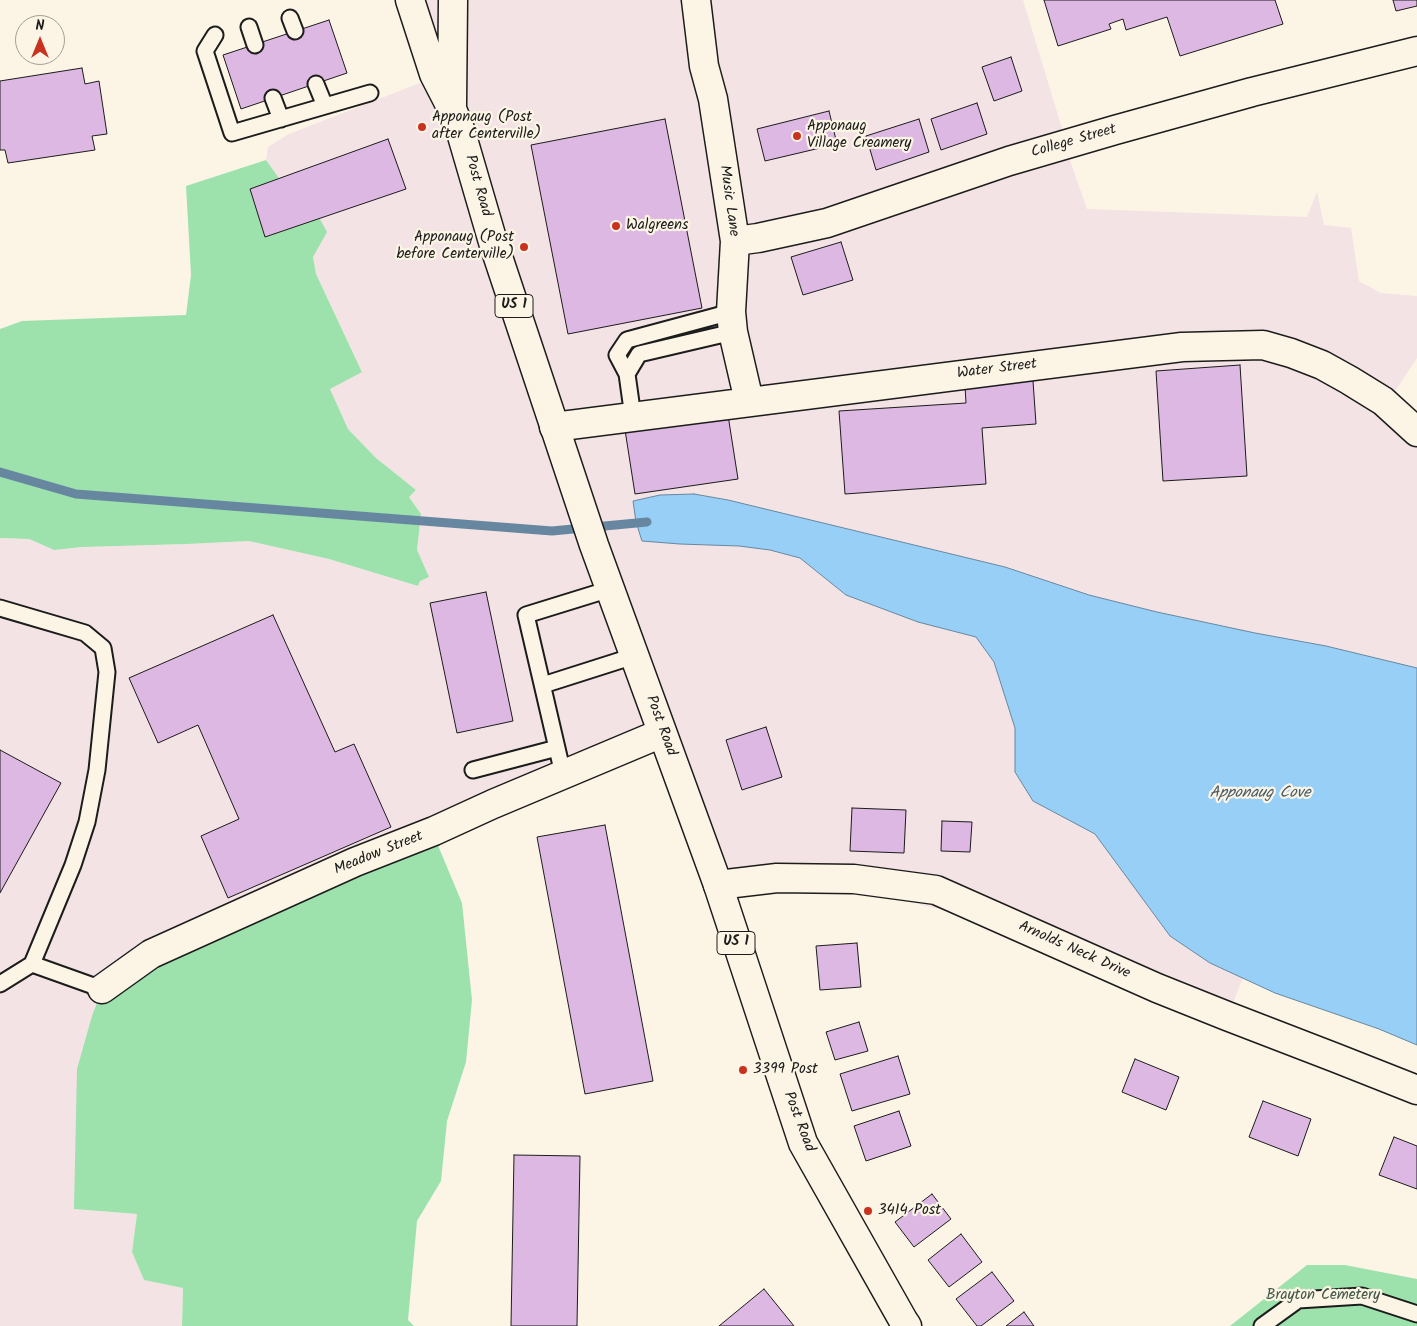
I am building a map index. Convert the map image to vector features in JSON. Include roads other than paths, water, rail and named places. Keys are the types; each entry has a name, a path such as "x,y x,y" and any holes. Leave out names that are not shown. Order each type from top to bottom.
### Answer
{"street":[{"name":"Post Road","path":"410,0 434,74 452,108 460,129 493,242 579,502 718,885 802,1143 907,1326"},
{"name":"Post Road","path":"452,108 453,0"},
{"name":"Music Lane","path":"696,0 704,66 713,99 735,241 732,322 750,401"},
{"name":"College Street","path":"735,241 827,223 1009,161 1082,139 1252,92 1417,51"},
{"name":"Water Street","path":"554,427 1182,347 1263,345 1322,365 1350,380 1383,401 1417,432"},
{"name":"Meadow Street","path":"102,989 151,954 356,862 434,832 493,804 560,761 662,733"},
{"name":"Arnolds Neck Drive","path":"718,885 776,878 854,879 936,890 1157,988 1417,1090"}],"lane":[{"path":"249,28 255,45"},
{"path":"215,35 205,51 232,133 370,93"},
{"path":"316,84 325,106"},
{"path":"274,98 281,119"},
{"path":"633,416 627,374 617,354 627,340 732,322"},
{"path":"473,770 560,761 526,615 610,589"},
{"path":"0,608 85,633 103,648 107,672 97,770 86,822 73,865 32,964 0,984"},
{"path":"543,685 634,656"},
{"path":"32,964 102,989"},
{"path":"1262,1326 1298,1300 1362,1296 1417,1314"}],"water":[{"name":"Apponaug Cove","path":"694,494 728,500 1005,567 1089,595 1157,612 1326,646 1417,668 1417,1045 1379,1029 1275,993 1210,963 1170,936 1095,834 1033,801 1015,772 1015,728 994,662 976,637 918,622 846,595 800,558 770,550 739,546 642,541 636,522 633,501 660,495"}],"waterway":[{"path":"0,472 76,494 552,531 647,522"}],"place":[{"name":"Apponaug (Post after Centerville)","path":"422,127"},
{"name":"Apponaug Village Creamery","path":"797,136"},
{"name":"Walgreens","path":"616,226"},
{"name":"Apponaug (Post before Centerville)","path":"524,247"},
{"name":"3399 Post","path":"743,1070"},
{"name":"3414 Post","path":"868,1211"}],"park label":[{"name":"Brayton Cemetery","path":"1323,1296"}]}
